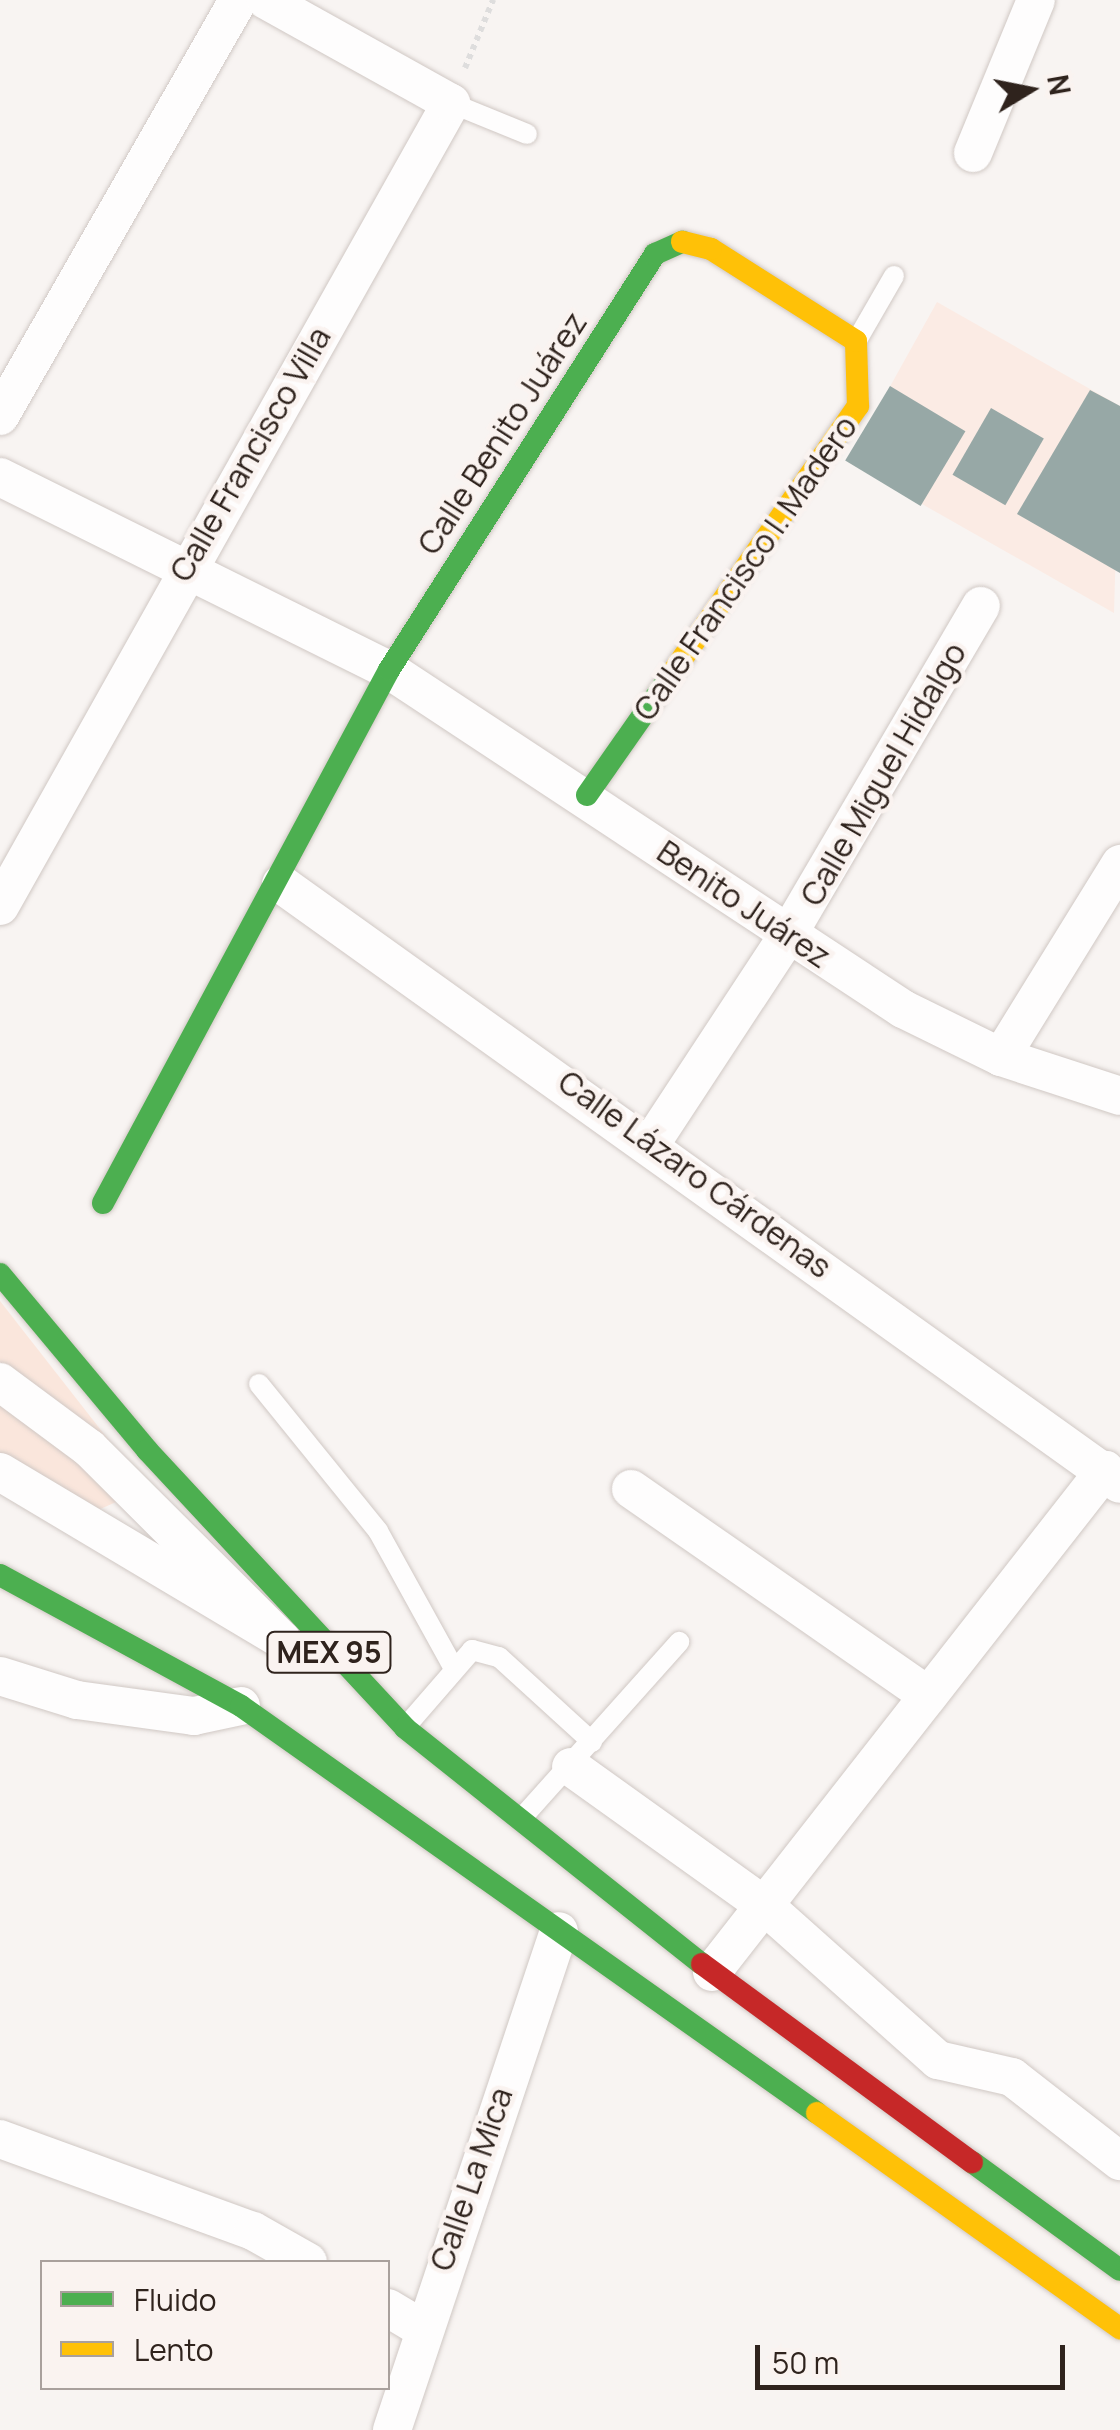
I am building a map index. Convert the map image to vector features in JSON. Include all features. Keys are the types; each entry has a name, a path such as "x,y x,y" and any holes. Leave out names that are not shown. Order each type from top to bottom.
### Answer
{"main road":[{"name":"Calle Benito Juárez","path":"389,670 655,254 680,241 711,249 856,342"},
{"name":"Calle Francisco I. Madero","path":"586,795 833,453 858,406 856,342"},
{"path":"103,1203 281,884 389,670"},
{"name":"MEX 95","path":"0,1274 147,1450 405,1728 712,1972 1120,2270"},
{"name":"MEX 95","path":"0,1575 241,1706 1120,2328"}],"street":[{"path":"0,416 238,0"},
{"path":"266,0 451,103"},
{"path":"973,153 1036,0"},
{"name":"Calle Francisco Villa","path":"0,906 182,571 451,103"},
{"name":"Benito Juárez","path":"0,477 182,571 389,670 586,795 786,938 1001,1057 1120,1096"},
{"name":"Calle Miguel Hidalgo","path":"652,1142 786,938 981,606"},
{"path":"1001,1057 1120,864"},
{"name":"Calle Lázaro Cárdenas","path":"281,884 652,1142 1112,1477 928,1695 712,1972"},
{"path":"0,1382 90,1448 282,1640 0,1472"},
{"path":"632,1489 928,1695"},
{"path":"0,1676 76,1700 194,1716 241,1706"},
{"path":"582,1754 765,1906 938,2060 1012,2077 1120,2161"},
{"name":"Calle La Mica","path":"392,2430 420,2328 558,1931"},
{"path":"0,2139 254,2231 305,2260"},
{"path":"390,2309 420,2328"}],"lane":[{"path":"451,103 527,134"},
{"path":"856,342 894,276"},
{"path":"259,1384 378,1531 452,1665"},
{"path":"518,1821 680,1642"},
{"path":"405,1728 452,1665 472,1650 499,1657 582,1754"}],"path":[{"path":"451,103 493,0"}],"shaded area":[{"path":"937,302 1120,406 1114,613 848,462"},
{"path":"0,1301 111,1443 116,1502 76,1520 0,1489"}],"building":[{"path":"890,386 965,431 921,506 845,461"},
{"path":"1090,390 1120,406 1120,573 1017,514"},
{"path":"991,408 1044,438 1005,505 952,475"}],"traffic: fast":[{"path":"103,1203 389,670 655,254 682,242"},
{"path":"587,795 673,672"},
{"path":"0,1274 147,1450 405,1728 702,1964"},
{"path":"0,1575 241,1706 817,2113"},
{"path":"972,2162 1120,2270"}],"traffic: slow":[{"path":"673,672 858,406 856,341 711,249 682,242"},
{"path":"817,2113 1120,2328"}],"traffic: jam":[{"path":"702,1964 972,2162"}]}
